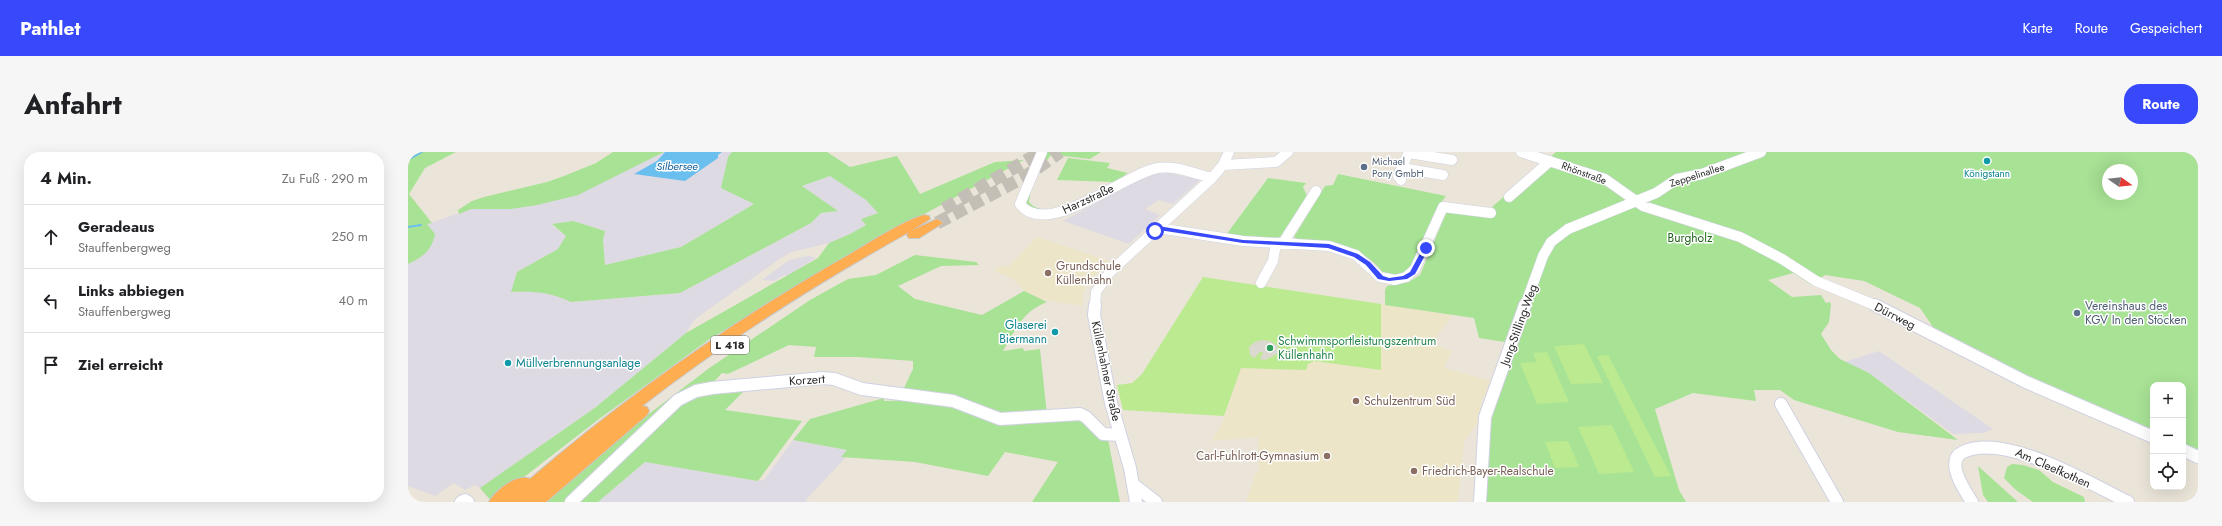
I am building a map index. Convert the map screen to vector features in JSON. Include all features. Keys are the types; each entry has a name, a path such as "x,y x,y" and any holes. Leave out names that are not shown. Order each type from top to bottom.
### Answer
{"highway":[{"name":"L 418","path":"515,502 599,430 680,369 762,313 830,272 930,221 821,286 723,350 607,437 534,502"},
{"name":"L 418","path":"498,502 556,457 599,430"}],"street":[{"name":"Harzstraße","path":"1042,152 1020,204 1024,209 1039,213 1059,214 1133,178 1158,168 1212,178"},
{"name":"Küllenhahner Straße","path":"1136,502 1134,485 1120,435 1097,338 1094,297 1098,287 1110,272 1212,178 1223,165 1229,152"},
{"path":"1223,165 1276,162 1284,158 1288,152"},
{"path":"1401,180 1398,176 1409,152 1452,160"},
{"name":"Rhönstraße","path":"1521,152 1605,179 1616,185 1636,202"},
{"name":"Zeppelinallee","path":"1636,202 1677,180 1702,174 1761,152"},
{"name":"Rhönstraße","path":"1509,197 1550,161"},
{"path":"1402,168 1443,175"},
{"path":"1261,283 1273,261 1279,244 1316,191"},
{"name":"Jung-Stilling-Weg","path":"1480,502 1486,417 1489,404 1512,346 1543,256 1551,242 1568,229 1636,202"},
{"name":"Dürrweg","path":"1636,202 1651,209 1724,231 1746,240 1782,259 1816,281 1869,302 2026,382 2150,437"},
{"path":"1158,228 1231,240 1279,244 1318,244 1345,250 1368,264 1380,278 1399,279 1407,277 1416,269 1444,208 1491,213"},
{"name":"Korzert","path":"571,502 678,400 688,393 707,387 749,386 824,378 834,379 862,389 953,401 1000,419 1080,414 1086,417 1103,434 1108,436 1120,435"},
{"path":"1781,404 1837,502"},
{"name":"Am Cleefkothen","path":"1972,502 1960,482 1954,466 1955,461 1965,450 1980,446 1995,446 2011,449 2040,461 2128,502"},
{"path":"2186,451 2198,457"},
{"path":"1134,485 1156,502"}],"shaded area":[{"path":"664,152 732,152 728,157 755,204 681,247 605,265 603,240 605,231 573,221 552,225 566,236 558,249 517,272 512,292 537,291 555,294 571,302 680,293 811,223 821,213 837,211 802,186 830,176 866,200 878,213 861,219 867,224 850,234 829,243 792,252 781,258 695,319 686,333 596,407 480,488 475,485 465,490 454,483 435,496 408,486 408,264 413,262 427,224 471,209 511,209 631,167"},
{"path":"1160,171 1200,180 1173,204 1159,200 1145,209 1160,215 1129,244 1063,221 1150,174"},
{"name":"Grundschule Küllenhahn","path":"1037,237 1109,261 1086,285 1083,294 1083,306 1039,299 1024,291 1013,279 994,271 999,266 1009,266"},
{"path":"808,256 816,258 787,276 785,275 774,281 762,280 789,260"},
{"name":"Schulzentrum Süd","path":"1381,304 1452,315 1436,337 1436,346 1452,350 1444,368 1491,381 1481,404 1478,422 1464,442 1458,502 1246,502 1256,472 1259,472 1258,437 1211,441 1222,424 1241,368 1306,370 1308,364 1314,361 1381,370"},
{"path":"1262,340 1270,341 1278,346 1277,354 1265,360 1260,359 1263,352 1260,352 1254,358 1250,355 1249,347 1255,342"},
{"path":"1879,351 1993,429 1983,433 1953,434 1869,373 1844,362"},
{"path":"793,440 847,450 842,457 846,457 805,501 808,502 598,502 645,462 758,481 764,480"}],"green space":[{"path":"408,152 456,152 425,168 409,194 432,223 427,224 435,234 434,240 429,249 418,259 408,264"},
{"path":"613,152 664,152 578,195 537,205 511,209 471,209 459,214 458,210 472,201 547,182 596,163"},
{"path":"732,152 827,152 850,167 897,156 920,194 995,162 1024,160 906,224 711,338 599,419 492,502 480,488 596,407 686,333 818,258 829,243 866,225 861,219 878,213 866,200 830,176 802,186 838,211 821,213 811,223 680,293 571,302 556,296 542,293 511,292 517,272 558,249 566,236 552,224 573,221 605,231 603,240 605,265 681,247 754,204 721,188 728,157"},
{"path":"1046,152 1101,152 1090,159 1054,155 1050,156 1039,172 1037,171"},
{"name":"Burgholz","path":"1556,152 2198,152 2198,451 2186,446 2186,382 2150,382 2150,431 2022,376 1937,333 1920,308 1864,281 1825,275 1821,278 1801,265 1812,285 1793,273 1768,280 1792,297 1821,295 1826,303 1830,302 1829,322 1821,334 1831,350 1840,359 1869,373 1958,440 1898,432 1794,400 1780,390 1754,390 1756,401 1693,393 1655,409 1679,490 1686,502 1486,502 1492,412 1518,344 1479,338 1474,318 1385,305 1385,290 1387,286 1409,282 1420,275 1447,211 1489,216 1493,206"},
{"path":"1068,158 1110,163 1107,168 1128,173 1124,175 1128,177 1085,198 1113,182 1057,180"},
{"path":"1338,174 1446,196 1440,204 1414,264 1401,276 1384,274 1376,264 1345,246 1322,241 1297,239 1294,237 1325,186 1333,185"},
{"path":"1268,178 1306,183 1303,187 1307,196 1280,237 1270,239 1226,235"},
{"path":"1027,195 1030,195 1029,202 1037,208 1047,210 1058,208 1081,200 1056,212 1030,208 1025,202"},
{"path":"915,255 976,262 979,265 941,266 898,286 915,299 982,315 1024,291 1047,302 1032,310 1020,322 1003,351 1023,348 1024,351 1040,349 1047,415 1002,418 902,392 913,369 913,361 858,357 814,357 816,347 789,345 728,374 722,373 708,388 747,388 725,410 802,421 758,481 645,462 598,502 545,502 629,429 708,369 810,300 848,279 876,275"},
{"name":"Schwimmsportleistungszentrum Küllenhahn","path":"1203,277 1381,304 1381,370 1314,361 1308,364 1306,370 1241,368 1224,416 1123,410 1117,385 1132,383 1142,374"},
{"path":"1584,344 1603,383 1571,384 1554,346"},
{"path":"1547,352 1569,402 1537,404 1520,363 1537,362 1533,353"},
{"path":"1608,355 1671,476 1655,477 1597,356"},
{"path":"884,398 884,401 933,400 982,416 1077,417 1108,439 1120,502 1032,502 1058,462 1005,452 988,476 915,462 841,457 847,450 793,440 810,419"},
{"path":"1612,425 1634,472 1599,474 1578,427"},
{"path":"1568,441 1579,467 1555,468 1545,442"},
{"path":"2012,464 2023,465 2039,470 2053,482 2084,497 2085,502 2033,502 2016,490 2004,478 2007,467"},
{"path":"1978,466 2018,502 1988,502 1983,495"}],"water":[{"name":"Silbersee","path":"665,152 722,152 718,155 718,158 685,181 634,174 657,161"}],"waterway":[{"path":"408,160 422,152"},
{"path":"408,227 421,225"}],"tunnel":[{"path":"944,209 1041,152"},
{"path":"937,223 1026,176 1060,152"}],"place":[{"name":"Königstann","path":"1987,161"},
{"name":"Michael Pony GmbH","path":"1364,167"},
{"name":"Grundschule Küllenhahn","path":"1048,273"},
{"name":"Vereinshaus des KGV In den Stöcken","path":"2077,313"},
{"name":"Glaserei Biermann","path":"1055,332"},
{"name":"Schwimmsportleistungszentrum Küllenhahn","path":"1270,348"},
{"name":"Müllverbrennungsanlage","path":"508,363"},
{"name":"Schulzentrum Süd","path":"1356,401"},
{"name":"Carl-Fuhlrott-Gymnasium","path":"1327,456"},
{"name":"Friedrich-Bayer-Realschule","path":"1414,471"}],"route":[{"path":"1155,231 1158,228 1243,242 1329,246 1345,250 1356,255 1368,264 1380,278 1389,280 1405,278 1412,273 1418,266 1426,248"}]}
